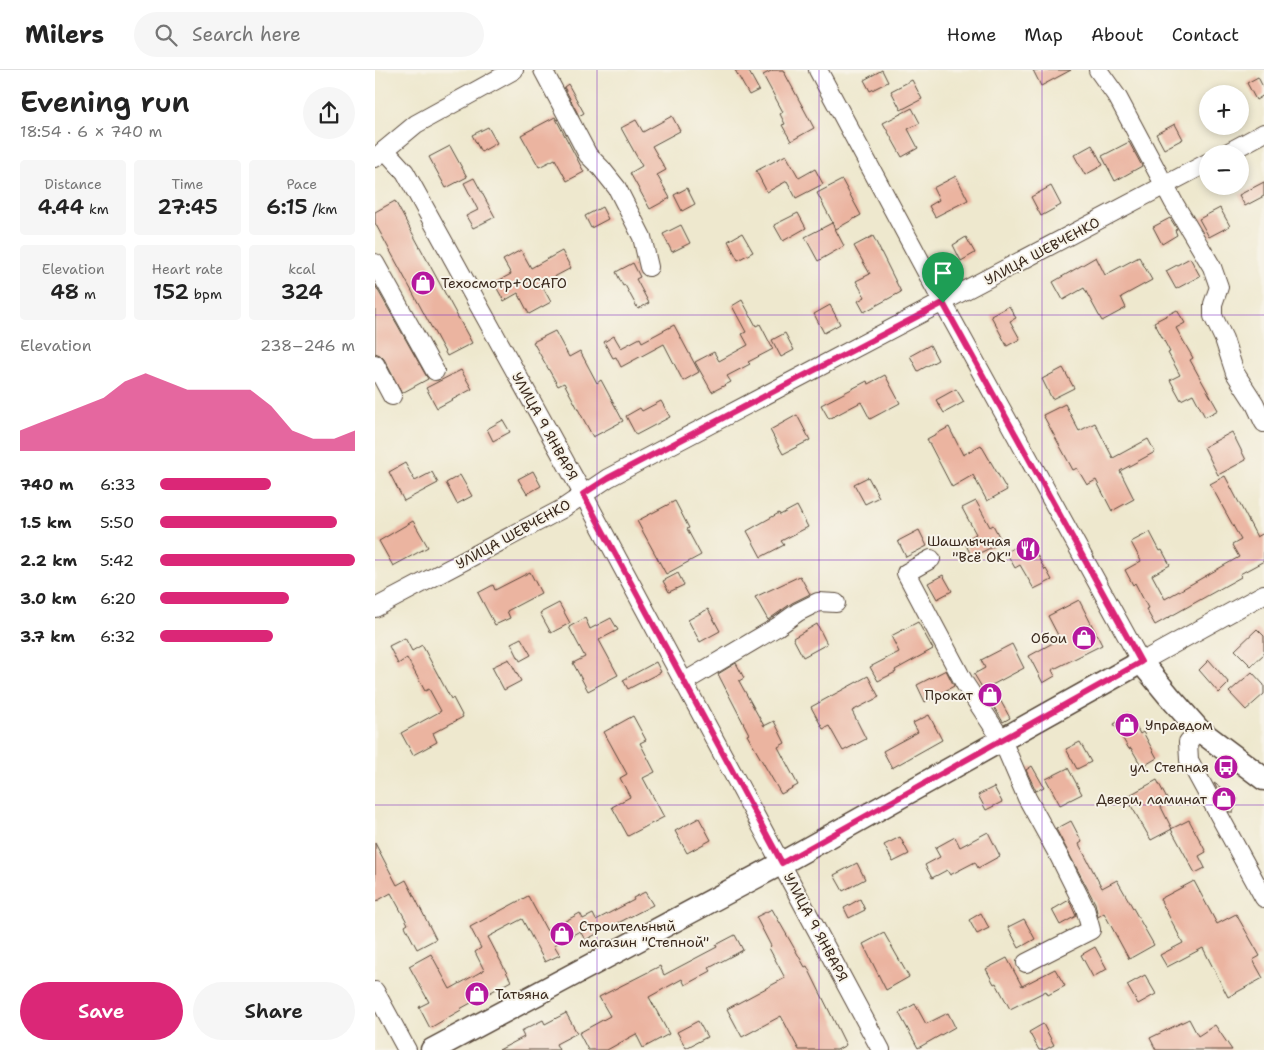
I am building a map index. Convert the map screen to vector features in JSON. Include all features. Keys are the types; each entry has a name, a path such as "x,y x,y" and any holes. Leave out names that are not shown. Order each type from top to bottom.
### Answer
{"main road":[{"path":"432,1050 782,863 1141,662 1199,730 1264,779"}],"street":[{"path":"380,154 416,124 514,70"},
{"path":"543,70 588,155 617,188 642,237 649,267"},
{"path":"819,70 943,303 1141,662 1264,594"},
{"path":"1098,70 1118,98 1197,244 1212,267 1219,287 1213,304 1213,316 1235,372 1255,404 1264,424"},
{"path":"1242,145 1264,133"},
{"name":"УЛИЦА 9 ЯНВАРЯ","path":"380,154 405,172 583,494 881,1050"},
{"name":"УЛИЦА ШЕВЧЕНКО","path":"375,608 562,509 608,478 1199,167"},
{"path":"375,263 435,371"},
{"path":"375,364 392,396"},
{"path":"931,559 906,573 965,684 1002,740 1027,798 1085,908 1091,930 1026,963"},
{"path":"684,682 777,627 798,612 818,602 836,603"},
{"path":"1199,730 1189,742 1189,760 1264,898"},
{"path":"375,991 407,1050"}],"building":[{"path":"735,70 748,70 759,90 749,95"},
{"path":"773,70 783,70 814,128 791,141 782,125 785,124 780,114 783,112 763,75"},
{"path":"882,70 888,82 870,91 864,80"},
{"path":"1033,70 1071,70 1041,86"},
{"path":"1258,77 1264,89 1264,95 1256,100 1247,83"},
{"path":"912,80 922,99 901,110 891,91"},
{"path":"568,84 584,113 579,116 564,87"},
{"path":"912,108 920,123 908,129 918,148 902,157 883,123"},
{"path":"672,116 680,131 652,146 666,170 657,175 670,198 650,209 630,173 642,166 621,128 636,120 643,132"},
{"path":"555,117 584,172 567,181 555,159 539,167 521,135"},
{"path":"1175,124 1183,139 1164,149 1156,134"},
{"path":"488,127 497,143 481,152 472,135"},
{"path":"1129,142 1142,166 1115,181 1102,156"},
{"path":"1092,145 1103,165 1085,175 1074,155"},
{"path":"450,146 467,177 446,188 429,157"},
{"path":"786,155 799,178 815,169 823,184 796,198 787,181 767,192 756,171"},
{"path":"956,176 968,200 935,217 929,206 939,200 933,188"},
{"path":"474,178 495,217 473,228 466,216 478,210 464,183"},
{"path":"842,180 861,215 836,229 817,193"},
{"path":"1264,182 1264,196 1245,206 1239,195 1249,195 1249,190"},
{"path":"1051,186 1061,205 1041,216 1031,197"},
{"path":"687,188 695,204 682,211 674,195"},
{"name":"Техосмотр+ОСАГО","path":"395,201 472,343 447,356 375,223 375,212"},
{"path":"602,207 608,219 591,228 585,216"},
{"path":"1220,208 1230,226 1209,237 1199,219"},
{"path":"798,213 806,228 783,241 774,225"},
{"path":"1170,218 1177,229 1175,230 1177,235 1162,244 1153,227"},
{"path":"832,223 844,246 818,261 805,237"},
{"path":"681,225 690,243 672,252 663,234"},
{"path":"742,233 753,252 738,260 728,241"},
{"path":"873,236 901,292 864,312 858,301 865,297 856,281 870,274 854,246"},
{"path":"966,237 975,253 961,261 953,245"},
{"path":"521,250 531,268 562,251 571,268 541,284 551,302 529,314 518,293 504,301 494,283 511,274 503,260"},
{"path":"1096,257 1105,275 1139,257 1152,280 1121,297 1126,308 1102,321 1084,288 1063,300 1053,282"},
{"path":"1190,258 1200,276 1176,289 1166,271"},
{"path":"633,263 640,277 636,279 649,303 638,309 616,272"},
{"path":"375,285 428,379 402,393 384,359 375,353"},
{"path":"742,300 756,326 760,324 773,349 727,376 731,382 712,392 695,362 714,352 719,361 748,345 742,334 746,332 732,306"},
{"path":"830,305 840,324 824,333 814,314"},
{"path":"1009,306 1016,318 1010,321 1020,339 1007,346 991,316"},
{"path":"1177,310 1185,323 1176,328 1193,358 1190,360 1218,410 1205,417 1193,394 1181,400 1170,380 1180,375 1154,322"},
{"path":"674,325 699,372 683,381 664,344 621,367 616,357 613,358 604,342 614,336 621,348 640,338 642,342"},
{"path":"555,331 569,357 580,351 597,383 601,380 623,421 593,437 564,383 558,386 533,342"},
{"path":"785,333 794,350 781,357 772,340"},
{"path":"930,345 938,360 918,371 910,356"},
{"path":"1063,368 1074,388 1052,399 1042,379"},
{"path":"461,370 472,389 437,408 426,388"},
{"path":"885,375 900,403 870,419 861,402 829,419 821,405 867,381 868,384"},
{"path":"956,389 964,402 944,413 936,400"},
{"path":"661,401 670,417 636,435 626,416 640,408 642,411"},
{"path":"1065,404 1079,431 1095,423 1113,458 1148,439 1155,452 1120,471 1134,499 1112,511 1096,480 1087,485 1077,468 1073,470 1043,415"},
{"path":"797,415 810,440 783,454 770,430"},
{"path":"503,420 510,432 493,441 487,429"},
{"path":"949,427 963,455 981,445 1007,490 987,501 973,475 952,487 927,439"},
{"path":"1232,432 1246,460 1218,475 1204,447"},
{"path":"405,463 415,481 432,472 438,483 404,501 389,472"},
{"path":"533,471 541,486 527,494 518,479"},
{"path":"460,475 472,496 457,504 446,483"},
{"path":"1225,476 1257,537 1264,533 1264,561 1240,574 1241,577 1155,625 1135,583 1133,585 1125,570 1141,561 1131,542 1150,532 1160,551 1162,550 1170,565 1152,575 1165,599 1239,557 1232,545 1241,540 1210,484"},
{"path":"868,477 879,497 865,504 854,484"},
{"path":"675,501 701,555 666,574 637,521"},
{"path":"976,501 990,527 993,525 1002,542 972,557 964,541 976,534 962,508"},
{"path":"797,506 808,527 781,541 784,545 761,557 747,531 779,513 780,515"},
{"path":"413,521 428,547 393,566 379,541"},
{"path":"919,530 927,546 906,557 898,541"},
{"path":"1029,540 1052,580 1034,589 1020,565 1015,568 1006,552"},
{"path":"530,572 541,593 507,611 510,618 495,625 478,593 493,585 495,590"},
{"path":"678,573 684,585 669,592 663,581"},
{"path":"943,575 952,591 937,599 928,583"},
{"path":"800,576 810,594 792,603 768,620 755,597"},
{"path":"1079,600 1102,645 1052,670 1055,676 1043,683 1029,656 1060,639 1048,616"},
{"path":"559,603 570,623 551,633 540,613"},
{"path":"708,609 720,631 700,642 688,620"},
{"path":"585,618 590,629 611,618 618,630 599,640 618,675 588,691 573,663 585,657 569,627"},
{"path":"918,622 933,649 878,681 870,667 899,652 891,636"},
{"path":"817,624 827,644 803,657 793,638"},
{"path":"1257,629 1264,636 1264,654 1251,666 1235,650"},
{"path":"405,638 412,651 422,645 451,699 453,698 463,717 433,733 437,742 413,755 401,733 441,711 429,689 425,691 407,658 398,664 389,646"},
{"path":"521,638 531,655 520,661 511,643"},
{"path":"1012,644 1024,668 992,685 1010,718 1003,722 974,674 985,668 981,660"},
{"path":"509,659 521,681 504,690 492,667"},
{"path":"1209,660 1229,683 1219,693 1199,670"},
{"path":"656,662 661,672 628,689 623,680"},
{"path":"736,663 744,678 739,681 764,726 774,721 785,743 778,747 798,785 781,794 747,735 749,734 718,674"},
{"path":"946,670 954,686 925,702 917,685"},
{"path":"1252,672 1264,685 1264,694 1246,710 1229,692"},
{"path":"868,676 879,697 852,711 866,739 843,751 829,726 823,729 811,707"},
{"path":"929,715 942,740 892,768 883,751 918,732 913,723"},
{"path":"1130,715 1140,734 1143,732 1157,758 1142,767 1114,724"},
{"path":"633,716 646,740 640,743 655,772 643,778 664,817 628,836 612,807 630,797 620,778 627,774 604,732"},
{"path":"1080,742 1091,762 1077,769 1066,749"},
{"path":"1032,766 1044,787 1036,791 1026,770"},
{"path":"1068,768 1082,794 1060,805 1046,779"},
{"path":"1157,780 1168,801 1160,805 1172,829 1151,840 1126,797"},
{"path":"1214,783 1238,799 1233,812 1229,812"},
{"path":"994,787 1002,802 986,810 978,795"},
{"path":"699,818 711,840 687,853 675,831"},
{"path":"1189,820 1206,852 1199,856 1205,868 1195,873 1171,829"},
{"path":"1071,821 1082,842 1079,844 1102,888 1117,880 1154,945 1129,959 1104,913 1098,917 1095,903 1056,829"},
{"path":"988,832 1000,856 978,868 975,862 950,875 947,870 932,878 925,865 940,857 935,848 955,837 960,847"},
{"path":"900,837 909,854 893,862 884,845"},
{"path":"375,843 397,885 406,880 436,939 417,949 405,926 408,924 391,893 375,902"},
{"path":"857,863 865,879 843,891 834,875"},
{"path":"1194,881 1217,924 1236,914 1260,956 1253,960 1263,978 1228,997 1203,948 1167,967 1160,955 1183,943 1160,899"},
{"path":"645,892 653,905 585,940 580,931 554,945 560,955 545,962 522,919 488,937 511,981 430,1028 419,1007 429,1002 409,966 431,954 450,989 484,970 475,952 481,948 470,927 528,896 547,931 580,913 583,919 593,914 596,920"},
{"path":"860,899 865,910 849,918 844,908"},
{"path":"1069,900 1076,916 1060,925 1052,910"},
{"path":"772,909 805,967 807,966 846,1045 837,1050 799,1050 781,1016 742,1037 727,1009 785,978 769,948 771,946 756,917"},
{"path":"981,913 989,928 977,934 969,920"},
{"path":"1024,919 1035,939 1019,948 1008,927"},
{"path":"884,933 909,977 886,990 863,944"},
{"path":"735,935 743,950 709,968 711,971 685,985 682,979 649,997 669,1034 643,1048 636,1034 607,1050 588,1050 579,1033 610,1016 599,997 660,966 664,975 717,947 716,945"},
{"path":"1095,947 1107,969 1093,977 1081,955"},
{"path":"1007,958 1022,986 1055,969 1065,986 1048,995 1046,991 1010,1009 986,969"},
{"path":"1145,975 1156,994 1138,1004 1127,985"},
{"path":"915,1004 926,1024 948,1013 955,1027 918,1048 899,1013"},
{"path":"566,1013 577,1033 556,1044 559,1050 499,1050 524,1037 521,1031 543,1020 545,1024"},
{"path":"1189,1019 1198,1036 1215,1025 1232,1050 1156,1050 1150,1038"},
{"path":"698,1021 707,1037 686,1048 677,1032"},
{"path":"1043,1024 1054,1045 1044,1050 1039,1050 1029,1032"}],"place":[{"name":"Техосмотр+ОСАГО","path":"423,283"},
{"name":"Шашлычная \"Всё ОК\"","path":"1028,549"},
{"name":"Обои","path":"1084,638"},
{"name":"Прокат","path":"990,695"},
{"name":"Управдом","path":"1127,725"},
{"name":"ул. Степная","path":"1226,767"},
{"name":"Двери, ламинат","path":"1224,799"},
{"name":"Строительный магазин \"Степной\"","path":"562,934"},
{"name":"Татьяна","path":"477,994"}],"route":[{"path":"943,303 1141,662 782,863 583,494 608,478 943,303"}]}
